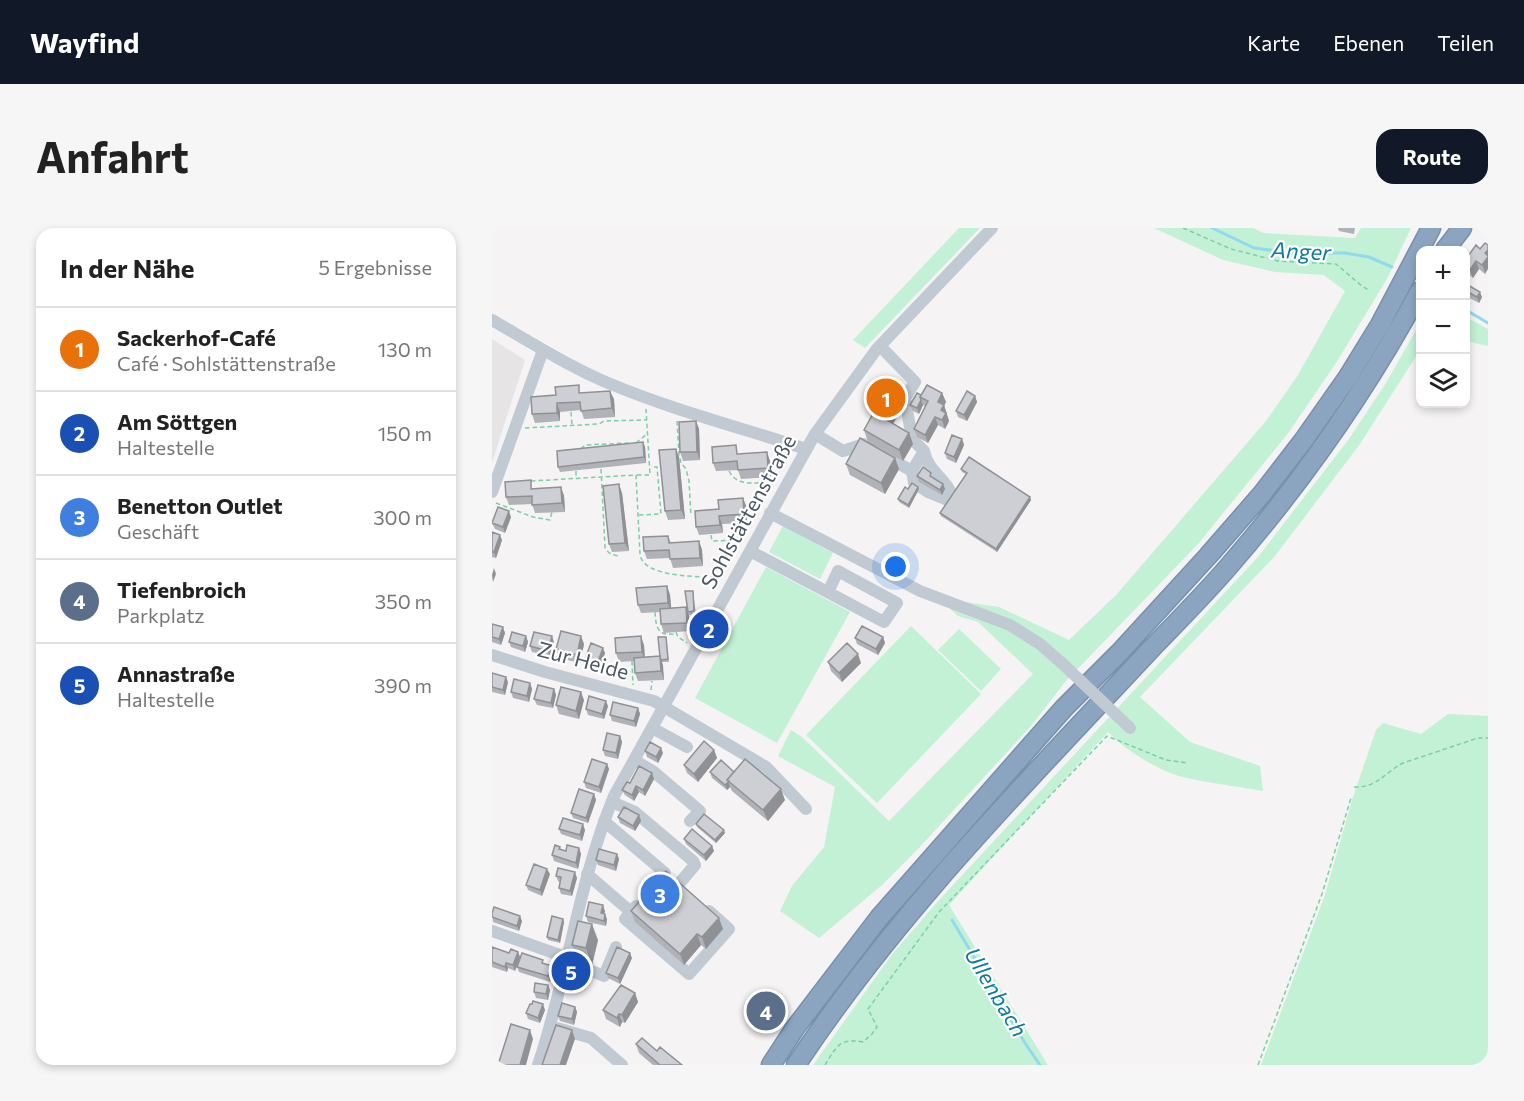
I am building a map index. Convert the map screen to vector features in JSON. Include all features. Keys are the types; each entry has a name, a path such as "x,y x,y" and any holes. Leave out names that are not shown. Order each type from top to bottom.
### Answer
{"highway":[{"path":"771,1065 795,1028 879,918 1064,708 1176,591 1262,494 1348,378 1380,325 1431,228"},
{"path":"1446,246 1453,228"},
{"path":"1447,246 1462,228"},
{"path":"796,1065 896,929 947,869 1229,566 1278,507 1364,387 1416,298"}],"street":[{"name":"Sohlstättenstraße","path":"538,1065 550,1026 587,874 612,801 634,760 815,434 842,394 880,346 992,228"},
{"path":"492,320 543,350 612,385 806,449"},
{"path":"880,346 915,382 905,398 912,439 924,451 926,462 935,474 946,483 950,491 945,499 914,483 912,471 924,451"},
{"path":"492,492 543,350"},
{"path":"815,434 843,451 864,444 912,471"},
{"path":"770,513 921,591 1010,625 1040,644 1130,728"},
{"path":"753,545 828,592 885,622 897,603 838,572 828,592"},
{"name":"Zur Heide","path":"492,655 545,672 654,701 766,767 806,809"},
{"path":"652,728 687,747"},
{"path":"634,760 654,772 700,811 690,821"},
{"path":"612,801 635,812 693,861 695,865 687,892"},
{"path":"604,821 665,873 729,928 689,974 625,919 665,873"},
{"path":"587,874 631,912"},
{"path":"492,931 567,959 604,976 616,947"},
{"path":"550,1026 591,1038 622,1065"}],"path":[{"path":"1183,228 1231,249 1278,261 1336,264 1370,291"},
{"path":"530,482 650,475 646,398"},
{"path":"677,408 681,463 686,469 689,481 691,516"},
{"path":"571,411 572,426"},
{"path":"600,418 601,422"},
{"path":"514,429 572,426 604,421 646,420"},
{"path":"548,422 549,427"},
{"path":"580,450 585,446 637,443 647,434"},
{"path":"639,515 661,514 657,467 650,468"},
{"path":"601,468 607,552 620,556"},
{"path":"576,471 576,479"},
{"path":"729,471 732,477 740,482 775,482 785,486"},
{"path":"658,474 663,473"},
{"path":"636,475 640,559 649,568 662,573 733,581"},
{"path":"758,477 758,482"},
{"path":"492,501 522,514 550,520 552,512"},
{"path":"660,504 667,503"},
{"path":"522,514 523,508"},
{"path":"735,524 735,540"},
{"path":"711,534 712,541 735,540 753,545"},
{"path":"605,536 611,535"},
{"path":"656,612 660,632 666,635 676,633 696,648"},
{"path":"632,661 633,694"},
{"path":"825,1065 839,1044 850,1040 863,1042 873,1034 877,1027 868,1009 939,912 1107,736 1166,760 1188,763"},
{"path":"1354,787 1371,786 1403,763 1478,738 1488,738"},
{"path":"1258,1065 1322,894 1351,798"}],"shaded area":[{"path":"492,339 525,360 492,463"}],"green space":[{"path":"959,228 980,228 865,348 853,340"},
{"path":"1154,228 1253,228 1263,233 1355,238 1361,228 1411,228 1387,279 1336,363 1289,432 1198,544 1065,682 1031,726 918,849 882,885 819,938 780,911 792,886 824,847 835,787 778,756 791,730 802,737 889,821 1033,674 978,622 958,616 938,598 999,607 1069,640 1117,594 1266,421 1298,375 1345,291 1324,275 1275,272 1223,260"},
{"path":"1470,319 1488,329 1488,346 1470,342"},
{"path":"1416,330 1416,356 1360,444 1275,556 1140,697 1190,742 1260,766 1263,791 1200,781 1170,773 1132,752 1108,732 949,905 1048,1065 813,1065 893,953 940,899 1258,557 1349,439 1386,383"},
{"path":"783,526 833,553 820,579 769,552"},
{"path":"766,567 850,612 777,743 695,698"},
{"path":"911,626 981,694 877,803 806,735"},
{"path":"959,629 1001,669 981,691 938,650"},
{"path":"1448,714 1488,716 1488,1065 1261,1065 1325,895 1352,800 1376,730 1383,723 1421,734"}],"building":[{"path":"1485,243 1488,245 1485,253 1488,257 1482,265 1476,261 1470,270 1470,253 1476,245 1480,249"},
{"path":"1470,286 1480,292 1477,297 1470,293"},
{"path":"579,385 579,393 610,391 612,408 581,411 580,402 557,403 557,413 532,414 531,397 556,395 555,387"},
{"path":"927,385 942,393 938,402 944,405 941,410 946,413 942,420 935,417 925,435 914,429 928,401 920,397"},
{"path":"888,387 900,393 885,419 909,433 899,450 864,430"},
{"path":"967,391 975,396 964,415 956,411"},
{"path":"917,393 921,395 921,400 917,408 910,405"},
{"path":"696,421 697,452 680,452 679,422"},
{"path":"952,435 962,439 954,457 945,453"},
{"path":"860,438 895,458 881,483 846,464"},
{"path":"643,442 644,457 558,467 557,451"},
{"path":"736,445 737,454 767,452 768,468 738,470 737,461 713,463 712,447"},
{"path":"676,449 681,510 665,511 659,450"},
{"path":"969,457 1030,497 996,549 940,513 967,473 961,469"},
{"path":"923,467 931,473 930,476 943,484 940,490 917,476"},
{"path":"531,480 531,489 561,487 562,503 532,505 532,496 506,497 505,482"},
{"path":"912,483 918,487 908,505 898,499 905,487 908,489"},
{"path":"619,484 625,543 609,544 603,486"},
{"path":"743,498 744,514 719,516 720,525 696,527 695,511 719,509 718,500"},
{"path":"498,507 509,511 503,527 492,523"},
{"path":"492,532 500,535 494,552 492,552"},
{"path":"668,536 669,543 699,541 700,558 670,559 669,550 644,551 643,537"},
{"path":"667,586 668,603 638,605 636,588"},
{"path":"685,591 693,591 694,611 688,612"},
{"path":"686,607 687,623 661,624 660,609"},
{"path":"492,624 503,627 499,639 492,637"},
{"path":"862,626 883,637 876,649 855,638"},
{"path":"561,631 581,636 577,655 556,649"},
{"path":"512,632 526,636 523,646 509,642"},
{"path":"534,632 552,636 548,651 530,646"},
{"path":"641,636 642,652 616,653 615,638"},
{"path":"658,637 666,637 668,659 661,660"},
{"path":"591,643 603,648 597,664 585,659"},
{"path":"847,643 858,654 839,673 828,662"},
{"path":"660,656 661,671 635,673 634,658"},
{"path":"492,673 506,677 503,690 492,687"},
{"path":"514,679 530,683 527,696 511,692"},
{"path":"538,685 554,689 551,703 534,699"},
{"path":"561,687 581,692 576,711 556,705"},
{"path":"589,696 606,701 602,714 586,709"},
{"path":"613,702 638,708 634,721 610,715"},
{"path":"607,733 620,736 616,753 603,750"},
{"path":"704,741 714,750 694,774 684,765"},
{"path":"650,742 661,748 656,757 645,751"},
{"path":"592,759 607,764 599,787 584,782"},
{"path":"745,759 781,789 763,810 727,780"},
{"path":"721,760 734,772 725,785 710,772"},
{"path":"639,766 652,773 643,790 636,786 632,795 622,790 627,782 630,783"},
{"path":"579,789 594,794 586,818 571,813"},
{"path":"624,807 639,815 633,826 618,817"},
{"path":"704,814 724,830 715,840 696,824"},
{"path":"563,818 583,824 580,835 559,829"},
{"path":"692,829 712,846 704,855 684,839"},
{"path":"555,845 566,851 567,845 579,848 576,863 552,855"},
{"path":"599,849 617,854 614,865 596,860"},
{"path":"534,864 547,869 540,890 526,885"},
{"path":"558,868 575,872 570,891 559,888 561,877 556,876"},
{"path":"666,871 719,918 702,937 697,934 680,954 631,911"},
{"path":"589,902 603,905 601,913 605,914 604,921 586,916"},
{"path":"494,907 520,916 517,926 492,917"},
{"path":"552,916 563,919 558,940 547,937"},
{"path":"578,921 592,924 586,948 572,945"},
{"path":"492,947 509,953 511,949 518,952 513,965 506,963 505,967 492,962"},
{"path":"617,947 630,953 618,978 606,973"},
{"path":"522,953 543,960 542,963 552,966 548,976 517,967"},
{"path":"535,983 548,985 546,994 534,992"},
{"path":"621,985 635,993 622,1015 619,1014 617,1018 603,1010"},
{"path":"533,1001 543,1004 538,1018 526,1013"},
{"path":"562,1003 575,1007 572,1019 558,1016"},
{"path":"511,1024 530,1030 520,1065 498,1065"},
{"path":"556,1025 572,1030 560,1065 542,1065"},
{"path":"642,1038 657,1051 660,1047 682,1065 660,1065 636,1044"}],"waterway":[{"name":"Anger","path":"1212,228 1254,248 1292,253 1345,253 1369,257 1392,267"},
{"name":"Anger","path":"1470,312 1488,323"},
{"name":"Ullenbach","path":"952,920 1040,1065"}],"place":[{"name":"Sackerhof-Café","path":"886,398"},
{"name":"Am Söttgen","path":"709,629"},
{"name":"Benetton Outlet","path":"660,894"},
{"name":"Annastraße","path":"571,971"},
{"name":"Tiefenbroich","path":"766,1011"}]}
